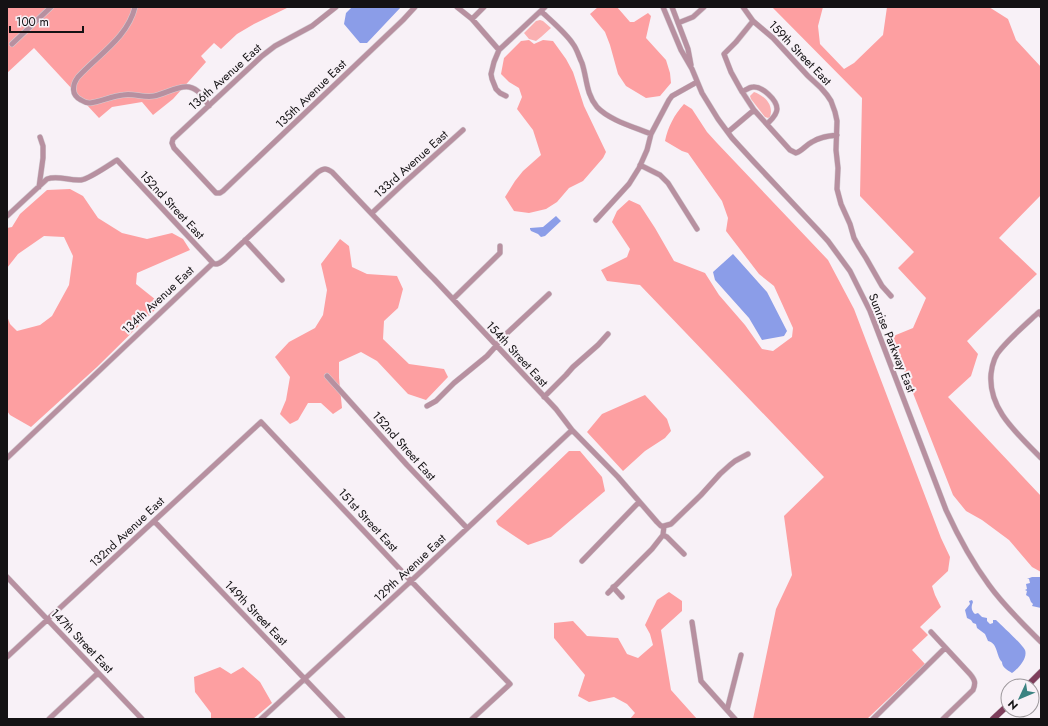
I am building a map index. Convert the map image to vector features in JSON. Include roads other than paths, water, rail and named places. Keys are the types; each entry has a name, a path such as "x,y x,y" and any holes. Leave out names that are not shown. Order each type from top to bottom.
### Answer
{"street":[{"path":"12,44 52,7"},
{"path":"135,7 131,20 122,34 75,81 74,95 84,102 89,103 124,94 152,97 187,86 191,87 203,96 209,106"},
{"name":"136th Avenue East","path":"173,141 176,136 268,51 312,26 336,7"},
{"name":"135th Avenue East","path":"173,141 172,143 174,148 213,191 220,193 404,20 415,7"},
{"path":"457,7 472,19 499,50"},
{"path":"472,19 484,7"},
{"name":"Sunrise Parkway East","path":"663,7 681,50 692,69 702,92 728,132 754,162 818,229 850,271 870,311 946,510 957,533 968,554 988,584 1010,610 1041,642"},
{"name":"Sunrise Parkway East","path":"672,7 688,49 692,69"},
{"path":"678,22 693,17 704,7"},
{"name":"159th Street East","path":"743,7 753,20 773,38 827,95 835,112 837,121 836,150 838,189 841,204 850,224 854,238 882,286 891,296"},
{"path":"506,96 496,89 491,74 499,50 543,9 573,44 582,65 590,97 597,107 615,120 651,134"},
{"path":"753,20 736,42 724,54 731,72 754,110 790,150 796,153 812,142 824,137 837,135"},
{"path":"596,220 629,184 640,165 647,150 651,134 669,100 672,96 697,82"},
{"path":"742,92 750,87 760,87 771,97 776,104 777,109 774,117 767,124"},
{"path":"728,132 754,110"},
{"name":"133rd Avenue East","path":"372,213 463,130"},
{"path":"7,216 39,187 43,158 43,146 40,137"},
{"name":"152nd Street East","path":"39,187 47,179 52,177 84,179 116,160 212,263"},
{"path":"640,165 660,175 668,183 697,229"},
{"name":"154th Street East","path":"328,168 563,417 572,430 618,477 657,522 661,526 664,526"},
{"name":"134th Avenue East","path":"7,458 212,263 220,263 312,177 321,170 328,168"},
{"path":"245,240 282,280"},
{"path":"453,299 500,253 500,246"},
{"path":"427,406 436,401 454,382 487,356 504,336 549,294"},
{"path":"1040,314 1000,349 993,363 990,380 994,402 1003,417 1041,458"},
{"path":"544,397 608,334"},
{"name":"152nd Street East","path":"327,376 407,465 467,528"},
{"name":"132nd Avenue East","path":"7,658 261,422"},
{"name":"151st Street East","path":"261,422 510,684 472,719"},
{"name":"129th Avenue East","path":"261,719 572,430"},
{"path":"608,593 652,549 663,535 664,526 671,524 730,465 748,454"},
{"path":"582,561 639,502"},
{"name":"149th Street East","path":"154,521 343,719"},
{"path":"663,535 667,537 684,554"},
{"name":"147th Street East","path":"7,577 142,719"},
{"path":"613,588 622,597"},
{"path":"692,622 701,681 735,719"},
{"path":"931,632 974,678 975,685 970,693 943,719"},
{"path":"873,719 945,648"},
{"path":"727,710 741,654"},
{"path":"49,719 98,673"}],"water":[{"path":"352,7 401,7 367,43 360,43 344,24 346,13"},
{"path":"556,216 561,221 545,236 541,237 531,231 530,228 543,227"},
{"path":"733,254 767,292 787,331 784,336 762,340 749,318 715,280 713,272"},
{"path":"1032,577 1041,577 1041,608 1032,606 1033,604 1026,595 1026,584 1030,583 1029,579 1027,579"},
{"path":"972,600 972,608 975,614 978,613 982,617 987,618 987,621 990,624 993,623 993,620 996,620 1025,650 1026,653 1024,660 1012,673 1003,665 994,644 988,641 985,634 977,628 976,624 967,618 965,610 970,604 969,601"}]}
